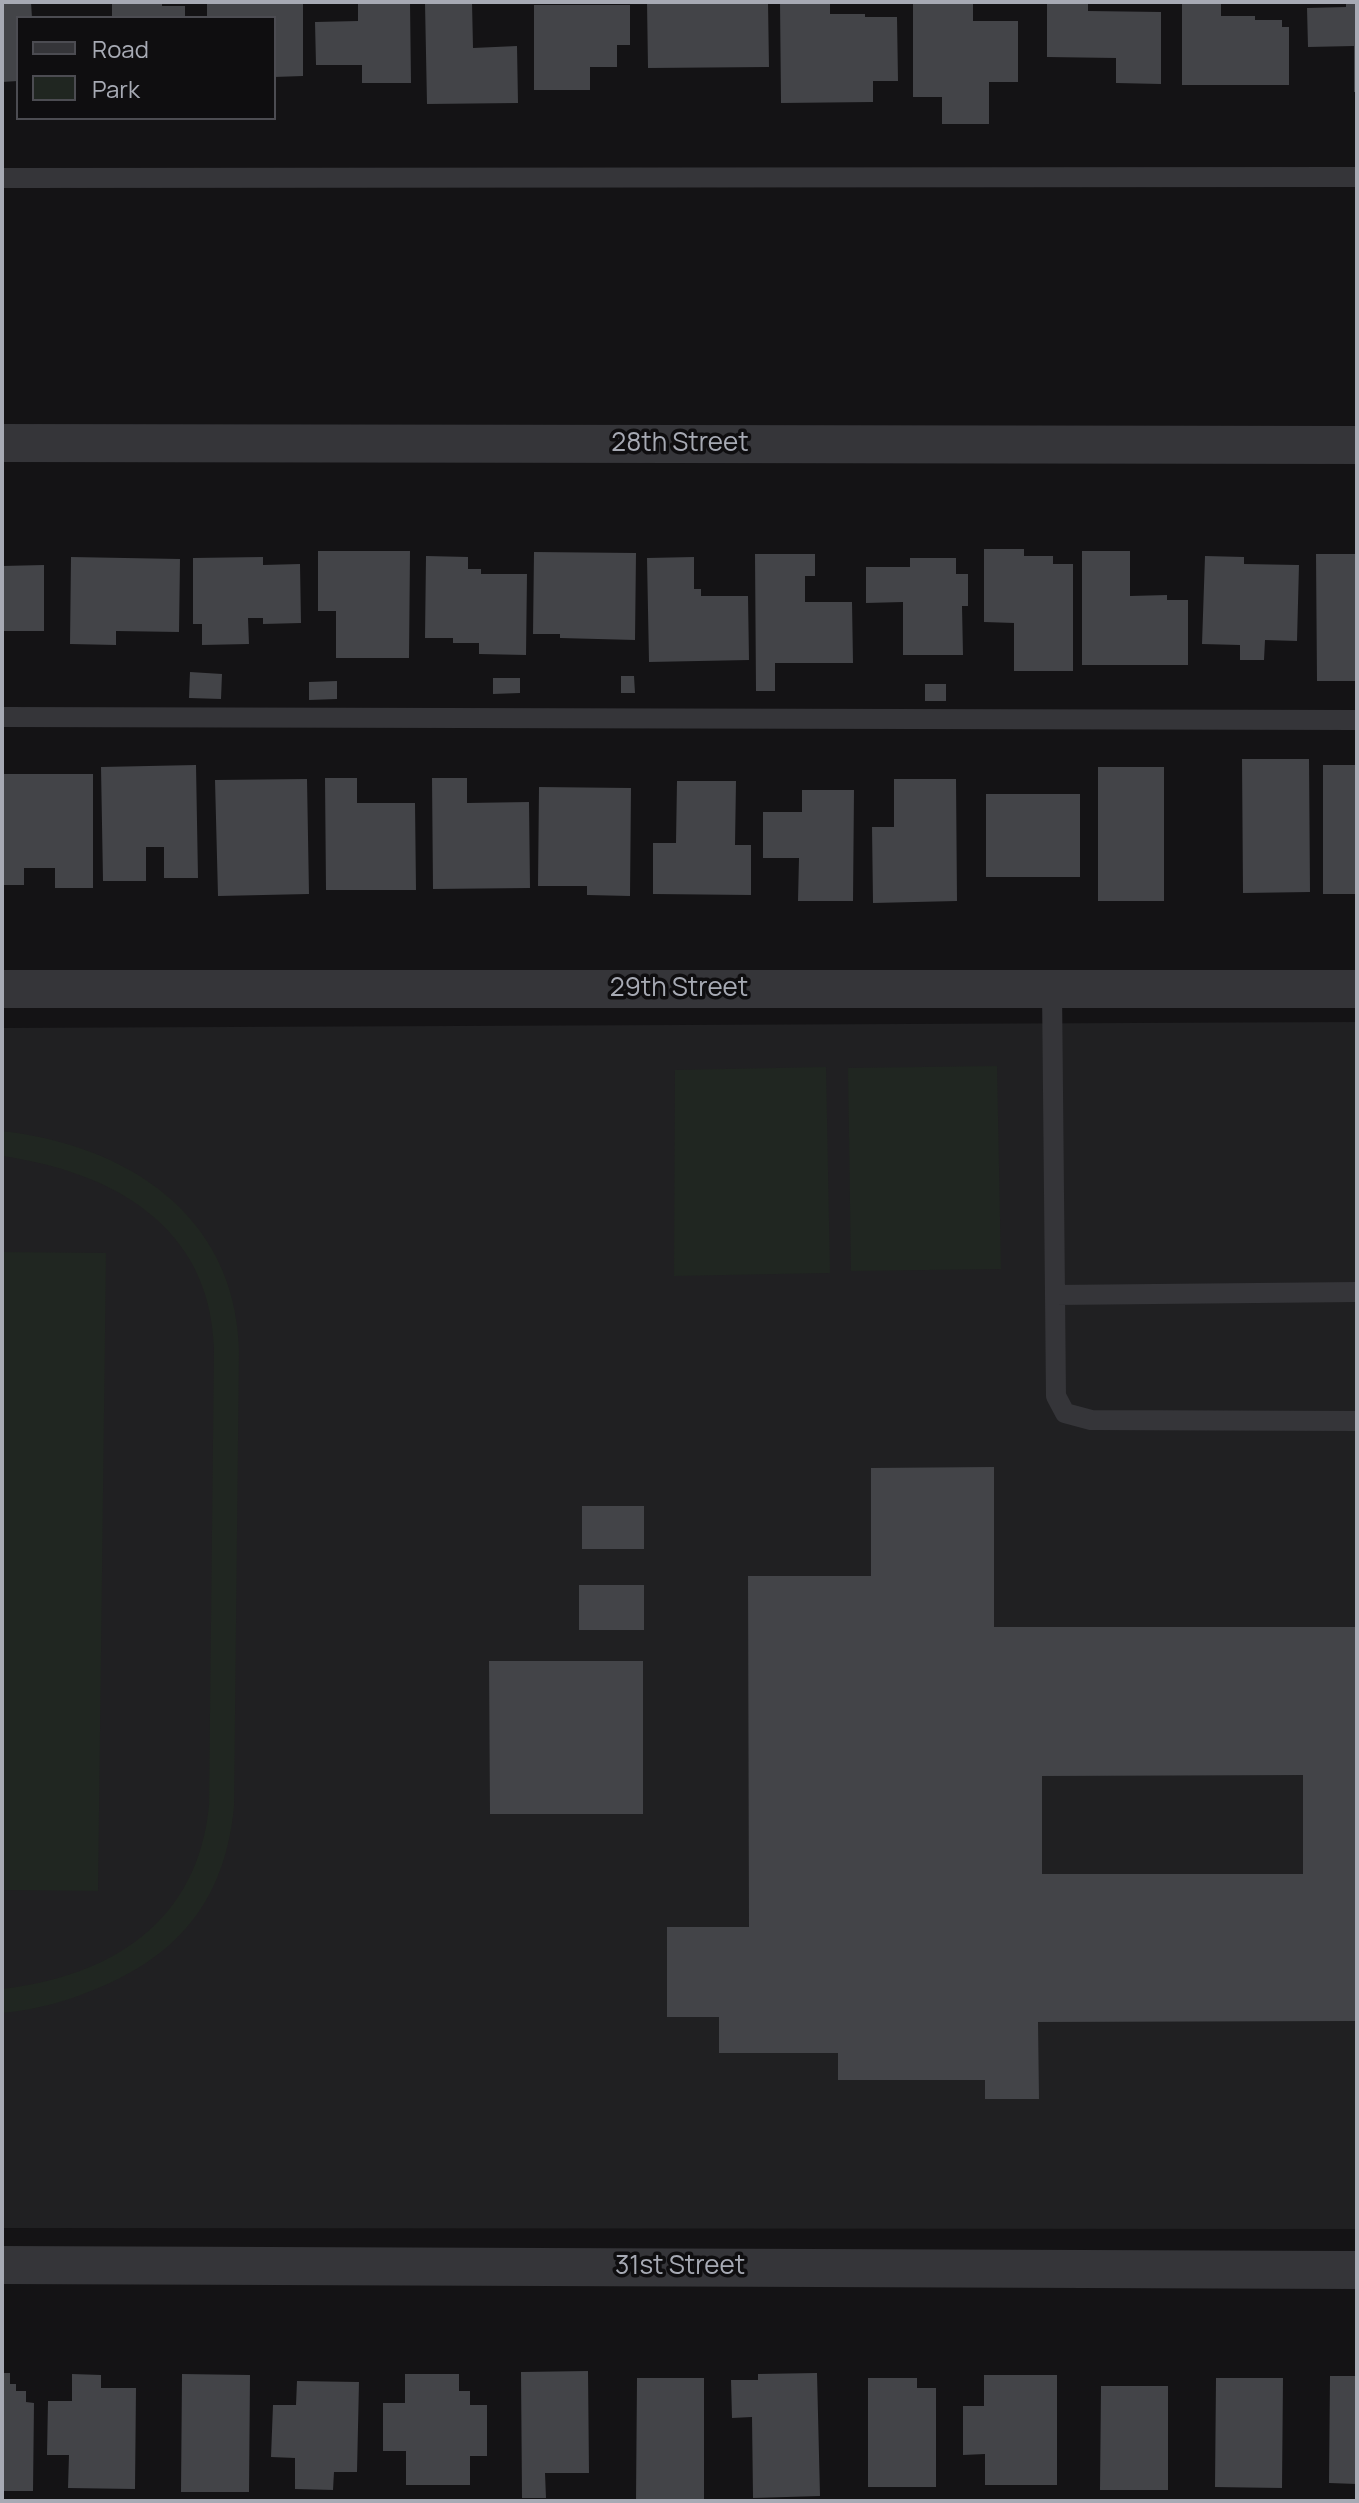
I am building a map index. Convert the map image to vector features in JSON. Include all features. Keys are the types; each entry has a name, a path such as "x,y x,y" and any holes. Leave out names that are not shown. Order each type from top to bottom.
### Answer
{"street":[{"name":"28th Street","path":"2,443 1357,445"},
{"name":"29th Street","path":"2,989 1357,989"},
{"name":"31st Street","path":"2,2265 1357,2270"}],"lane":[{"path":"2,178 1357,177"},
{"path":"2,717 1357,720"},
{"path":"1052,989 1056,1396 1065,1413 1091,1420 1357,1421"},
{"path":"1055,1295 1357,1292"}],"shaded area":[{"path":"1357,1022 1357,2229 2,2228 2,1028"}],"green space":[{"path":"997,1066 1001,1269 851,1271 848,1068"},
{"path":"826,1067 830,1273 674,1276 675,1070"},
{"path":"2,1131 48,1139 91,1152 130,1171 166,1195 195,1224 218,1260 233,1301 239,1349 234,1806 222,1866 196,1916 178,1937 132,1972 79,1996 41,2007 2,2013 2,1989 79,1971 113,1956 143,1936 168,1911 187,1881 201,1846 209,1805 214,1348 208,1305 195,1268 174,1237 148,1212 116,1191 81,1175 2,1156"},
{"path":"2,1252 106,1253 98,1891 2,1890"}],"building":[{"path":"2,2 31,2 32,16 16,16 16,81 2,82"},
{"path":"112,2 162,2 162,6 185,6 185,16 112,16"},
{"path":"207,2 303,2 303,76 276,77 276,16 207,16"},
{"path":"410,2 411,83 362,83 362,65 316,65 315,22 358,21 358,3"},
{"path":"472,2 473,48 517,46 518,103 427,104 425,3"},
{"path":"647,2 768,2 769,67 648,68"},
{"path":"780,2 830,2 830,14 897,17 898,81 873,81 873,102 781,103"},
{"path":"913,2 973,2 973,21 1018,21 1018,82 989,82 989,124 942,124 942,97 913,97"},
{"path":"1047,2 1088,2 1088,11 1161,12 1161,84 1116,83 1116,58 1047,57"},
{"path":"1182,2 1221,2 1221,16 1282,20 1282,27 1289,27 1289,85 1182,85"},
{"path":"1346,2 1357,2 1357,92 1354,92 1354,46 1308,47 1307,8 1346,7"},
{"path":"534,5 630,5 630,45 617,45 617,67 590,67 590,90 534,90"},
{"path":"984,549 1024,549 1024,556 1053,556 1053,564 1073,564 1073,671 1014,671 1014,623 984,622"},
{"path":"318,551 410,551 409,658 336,658 336,611 318,611"},
{"path":"1082,551 1130,551 1130,596 1167,595 1167,600 1188,600 1188,665 1082,665"},
{"path":"534,552 636,553 635,640 560,638 560,634 533,634"},
{"path":"755,554 815,554 815,576 805,576 805,602 852,602 853,663 775,663 775,691 756,691"},
{"path":"1316,554 1357,554 1357,681 1317,681"},
{"path":"426,556 468,557 468,569 481,569 481,574 527,574 526,655 479,654 479,643 453,643 453,638 425,638"},
{"path":"1205,556 1244,557 1244,564 1299,565 1297,641 1265,640 1264,660 1240,660 1240,645 1202,644"},
{"path":"71,557 180,559 179,632 116,631 116,645 70,644"},
{"path":"263,557 263,565 300,564 301,623 263,624 263,618 248,618 249,644 202,645 202,624 193,624 193,558"},
{"path":"694,557 694,589 701,589 701,596 748,596 749,660 649,662 647,558"},
{"path":"910,558 956,558 956,574 968,574 968,606 962,606 963,655 903,655 903,602 866,603 866,567 910,567"},
{"path":"44,565 44,631 2,631 2,566"},
{"path":"190,672 222,674 221,699 189,698"},
{"path":"621,676 634,676 635,693 621,693"},
{"path":"493,678 520,678 520,693 493,694"},
{"path":"337,681 337,699 309,700 309,682"},
{"path":"925,684 946,684 946,701 925,701"},
{"path":"1242,759 1309,759 1310,892 1243,893"},
{"path":"196,765 198,878 164,878 164,847 146,847 146,881 103,881 101,767"},
{"path":"1323,765 1357,765 1357,894 1323,894"},
{"path":"1098,767 1164,767 1164,901 1098,901"},
{"path":"2,774 93,774 93,888 55,888 55,868 24,868 24,885 2,885"},
{"path":"325,778 357,778 357,803 415,803 416,890 326,890"},
{"path":"432,778 467,778 467,803 529,802 530,888 433,889"},
{"path":"307,779 309,894 218,896 215,780"},
{"path":"894,779 956,779 957,901 873,903 872,827 894,827"},
{"path":"677,781 736,781 735,845 751,845 751,895 653,894 653,843 676,843"},
{"path":"539,787 631,788 630,896 587,895 587,886 538,886"},
{"path":"802,790 854,790 853,901 798,901 799,858 763,858 763,812 802,812"},
{"path":"986,794 1080,794 1080,877 986,877"},
{"path":"994,1467 994,1627 1357,1627 1357,2021 1038,2022 1039,2099 985,2099 985,2080 838,2080 838,2053 719,2053 719,2017 667,2017 667,1927 749,1927 748,1576 871,1576 871,1468","holes":["1303,1775 1303,1874 1042,1874 1042,1776"]},
{"path":"582,1506 644,1506 644,1549 582,1549"},
{"path":"579,1585 644,1585 644,1630 579,1630"},
{"path":"489,1661 643,1661 643,1814 490,1814"},
{"path":"588,2371 589,2473 545,2473 546,2498 522,2498 521,2372"},
{"path":"2,2373 10,2373 10,2384 16,2384 16,2391 26,2391 26,2402 34,2403 33,2491 2,2491"},
{"path":"817,2373 820,2496 753,2498 752,2417 732,2418 731,2380 758,2380 758,2374"},
{"path":"72,2374 101,2375 101,2388 136,2388 135,2489 68,2488 69,2455 47,2455 48,2401 72,2401"},
{"path":"182,2374 250,2375 249,2492 181,2492"},
{"path":"405,2374 459,2374 459,2391 470,2391 470,2405 487,2405 487,2456 470,2456 470,2485 406,2485 406,2451 383,2451 383,2403 405,2403"},
{"path":"984,2375 1057,2375 1057,2485 985,2485 985,2454 963,2455 963,2406 984,2406"},
{"path":"1330,2376 1357,2376 1357,2484 1329,2483"},
{"path":"637,2378 704,2378 704,2501 636,2501"},
{"path":"868,2378 917,2378 917,2388 936,2388 936,2487 868,2487"},
{"path":"1216,2378 1283,2378 1282,2488 1215,2487"},
{"path":"297,2381 359,2382 357,2472 334,2472 333,2490 295,2489 295,2458 271,2457 273,2405 296,2405"},
{"path":"1101,2386 1168,2386 1168,2490 1100,2490"}]}
